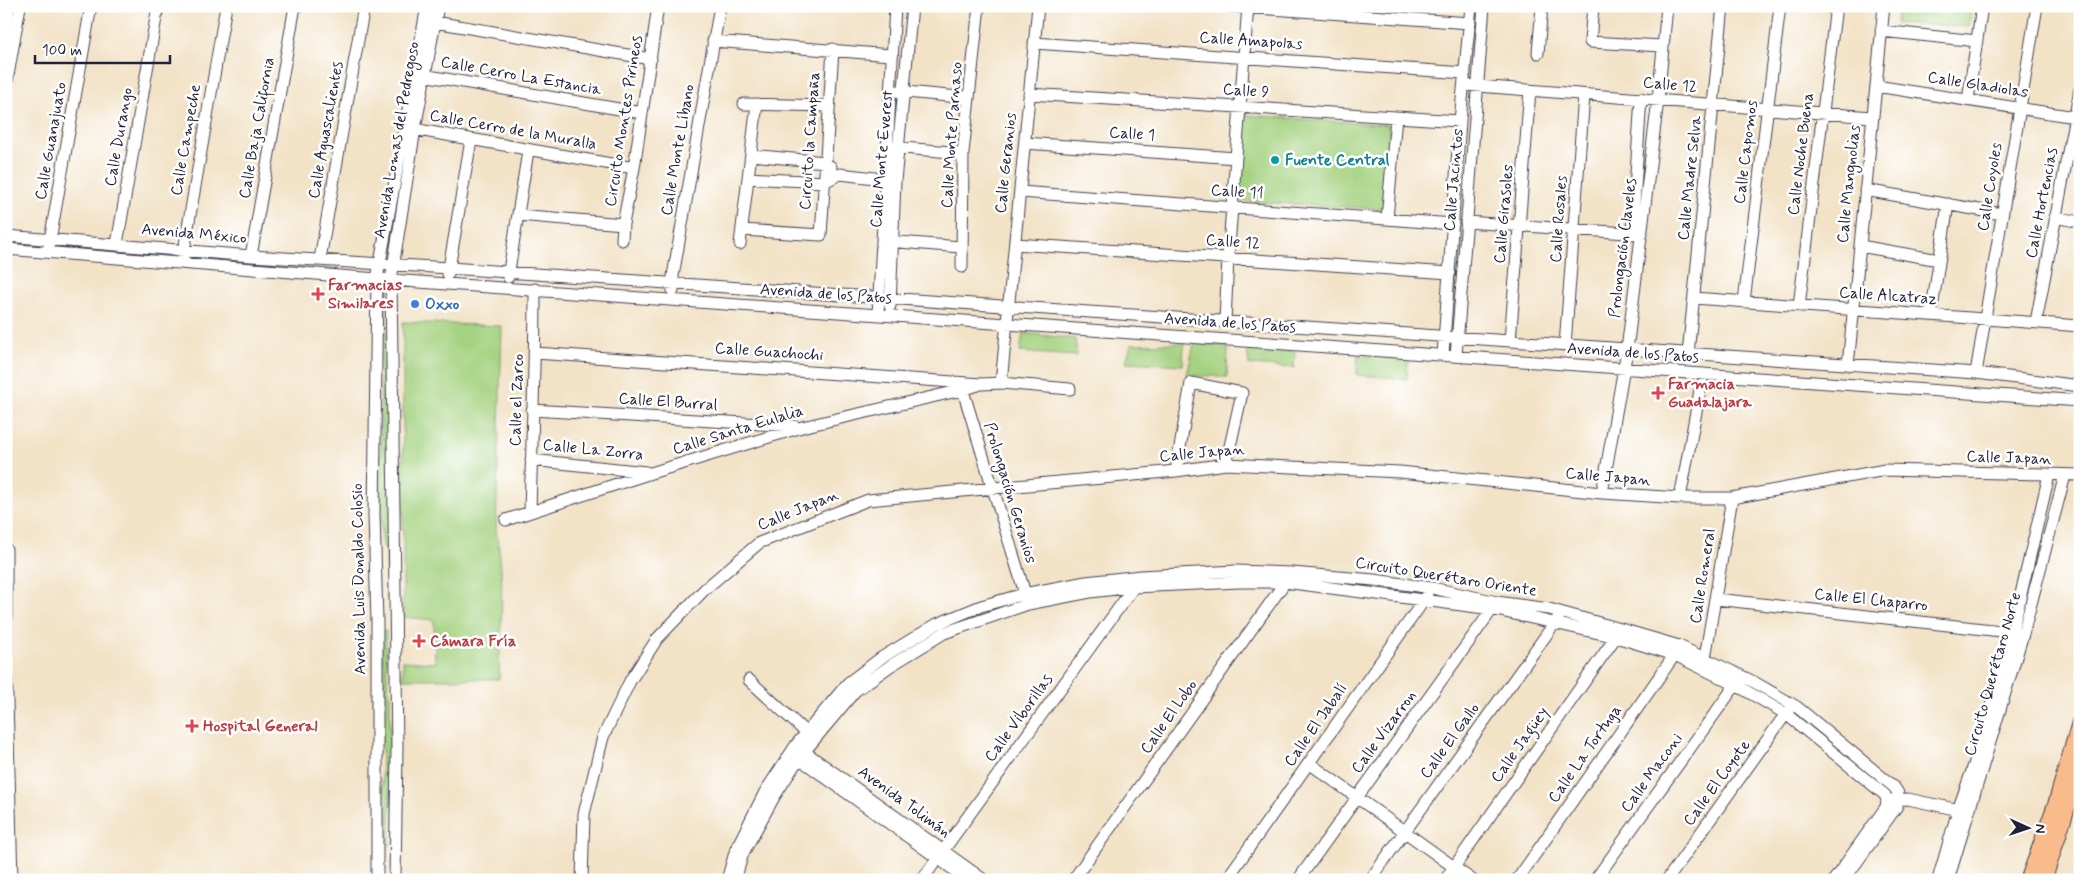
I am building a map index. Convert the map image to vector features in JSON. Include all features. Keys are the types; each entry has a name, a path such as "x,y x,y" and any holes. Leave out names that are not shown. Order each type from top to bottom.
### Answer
{"main road":[{"path":"2028,880 2056,803 2080,721"},
{"path":"2044,880 2080,768"}],"street":[{"path":"6,87 20,6"},
{"name":"Calle Guanajuato","path":"49,252 91,6"},
{"name":"Calle Durango","path":"116,244 158,6"},
{"name":"Calle Campeche","path":"182,263 226,6"},
{"name":"Calle Baja California","path":"251,256 295,6"},
{"name":"Calle Aguascalientes","path":"320,259 364,6"},
{"name":"Avenida Lomas del Pedregoso","path":"377,279 420,75 429,21 427,6"},
{"name":"Avenida Lomas del Pedregoso","path":"429,21 438,6"},
{"name":"Circuito Montes Pirineos","path":"622,240 658,6"},
{"name":"Calle Monte Líbano","path":"673,299 673,284 720,6"},
{"name":"Calle Monte Everest","path":"890,315 885,298 892,147 891,55 895,6"},
{"name":"Calle Monte Everest","path":"892,147 903,92 912,6"},
{"name":"Calle Monte Parnaso","path":"962,267 963,153 979,6"},
{"name":"Calle Geranios","path":"1007,324 1038,6"},
{"path":"1229,6 1470,22"},
{"name":"Calle Jacintos","path":"1443,355 1460,121 1471,6"},
{"name":"Calle Jacintos","path":"1456,356 1484,6"},
{"path":"1538,53 1542,6"},
{"path":"1593,6 1590,42 1662,46"},
{"name":"Prolongación Claveles","path":"1602,493 1627,350 1637,234 1658,100 1667,6"},
{"name":"Calle Madre Selva","path":"1688,354 1724,6"},
{"name":"Calle Capomos","path":"1744,302 1780,6"},
{"name":"Calle Noche Buena","path":"1799,306 1836,6"},
{"name":"Calle Mangnolias","path":"1848,365 1884,6"},
{"path":"1968,100 1982,6"},
{"name":"Calle Coyoles","path":"1976,373 2037,6"},
{"path":"1225,322 1231,207 1248,7"},
{"path":"429,21 651,58"},
{"path":"894,26 909,27"},
{"path":"1881,31 1977,41"},
{"path":"713,41 891,55"},
{"name":"Calle Amapolas","path":"1034,43 1245,57 1465,79"},
{"name":"Circuito la Campaña","path":"742,230 820,235 832,49"},
{"name":"Calle Cerro La Estancia","path":"420,75 642,113"},
{"name":"Calle 12","path":"1465,79 1478,86 1872,117"},
{"name":"Calle Gladiolas","path":"1876,86 2074,117"},
{"name":"Calle Hortencias","path":"2036,322 2080,89"},
{"name":"Calle Girasoles","path":"1510,341 1530,90"},
{"path":"890,91 969,98"},
{"name":"Calle 9","path":"1029,94 1460,121"},
{"name":"Calle Rosales","path":"1565,345 1584,94"},
{"path":"1466,222 1637,234 1641,98"},
{"path":"744,104 829,106"},
{"path":"740,244 757,104"},
{"path":"1387,219 1396,117"},
{"name":"Avenida Lomas del Pedregoso","path":"391,280 410,129"},
{"name":"Calle Cerro de la Muralla","path":"410,129 634,168"},
{"path":"447,283 471,140"},
{"name":"Calle 1","path":"1025,143 1236,158"},
{"path":"892,147 963,153"},
{"path":"506,287 528,151"},
{"path":"751,155 825,162 840,174 890,180"},
{"path":"748,178 824,182 840,174"},
{"path":"1865,190 2002,214"},
{"name":"Calle 11","path":"1020,192 1453,224"},
{"path":"1931,315 1948,204"},
{"path":"518,215 623,224"},
{"path":"2056,217 2080,222"},
{"name":"Avenida México","path":"6,236 251,256 379,263"},
{"path":"887,241 962,247"},
{"name":"Calle 12","path":"1015,244 1450,273"},
{"path":"1860,246 1939,260"},
{"name":"Avenida México","path":"6,249 377,279"},
{"name":"Avenida de los Patos","path":"379,263 1976,373 2079,384"},
{"name":"Avenida de los Patos","path":"377,279 2080,401"},
{"name":"Avenida Luis Donaldo Colosio","path":"377,279 374,514 377,622 377,880"},
{"path":"391,280 397,749 395,880"},
{"name":"Calle el Zarco","path":"530,512 535,289"},
{"name":"Calle Monte Everest","path":"878,314 885,298"},
{"name":"Calle Alcatraz","path":"1694,298 2080,326"},
{"path":"1007,324 1001,383 1070,389"},
{"name":"Calle Guachochi","path":"535,353 961,386"},
{"path":"1730,356 1730,376"},
{"path":"1680,498 1703,374"},
{"name":"Calle Santa Eulalia","path":"506,520 651,472 802,427 961,386 1001,383"},
{"path":"1176,471 1191,383 1242,393 1226,464"},
{"name":"Prolongación Geranios","path":"961,386 1026,599"},
{"name":"Calle El Burral","path":"532,410 802,427"},
{"name":"Calle La Zorra","path":"531,460 651,472"},
{"name":"Calle Japan","path":"582,880 584,814 603,737 630,681 657,639 705,589 759,543 868,500 992,490 1226,464 1400,472 1602,493 1680,498 1732,498 1885,470 2080,476"},
{"name":"Circuito Querétaro Norte","path":"2017,633 2049,475"},
{"name":"Circuito Querétaro Norte","path":"1948,880 1964,811 2065,475"},
{"name":"Calle Romeral","path":"1704,664 1732,498"},
{"path":"6,549 8,841 12,880"},
{"name":"Circuito Querétaro Oriente","path":"727,880 736,849 798,752 855,691 900,653 1026,599 1086,582 1141,576 1236,571 1432,588 1495,606"},
{"name":"Calle Viborillas","path":"922,880 1141,576"},
{"name":"Circuito Querétaro Oriente","path":"1026,599 1134,587 1239,582 1288,577 1425,600 1495,606 1559,617 1677,651 1739,680 1789,709 1894,788 1898,793 1899,799"},
{"name":"Calle El Lobo","path":"1073,880 1288,577"},
{"name":"Calle El Jabalí","path":"1226,880 1432,588"},
{"name":"Calle El Chaparro","path":"1716,598 2017,633"},
{"name":"Calle Vizarron","path":"1298,880 1495,606"},
{"name":"Calle El Gallo","path":"1370,880 1559,617"},
{"name":"Calle Jagüey","path":"1445,880 1619,633"},
{"name":"Calle La Tortuga","path":"1517,880 1677,651"},
{"path":"749,680 811,736"},
{"name":"Calle Maconi","path":"1595,880 1739,680"},
{"name":"Circuito Querétaro Oriente","path":"1789,709 1885,795 1887,801"},
{"name":"Calle El Coyote","path":"1667,880 1789,709"},
{"name":"Avenida Tolimán","path":"798,752 941,854 984,880"},
{"path":"1309,763 1472,880"},
{"path":"1844,880 1897,806 1899,799"},
{"path":"1834,880 1886,807 1887,801 1908,799 1964,811"},
{"name":"Circuito Querétaro Oriente","path":"735,880 742,853 765,803"},
{"name":"Circuito Querétaro Norte","path":"1938,880 1964,811"},
{"name":"Avenida Tolimán","path":"941,854 968,880"}],"green space":[{"path":"1898,6 1972,6 1969,27 1896,23"},
{"path":"1244,115 1390,125 1383,209 1238,201"},
{"path":"380,289 386,290 392,599 387,599 386,551 382,543 381,524"},
{"path":"403,322 502,326 496,531 502,586 499,679 403,679 403,661 435,663 434,620 403,617"},
{"path":"1023,333 1075,339 1077,356 1020,352"},
{"path":"1184,343 1183,365 1126,362 1131,344"},
{"path":"1194,344 1228,346 1227,377 1187,375"},
{"path":"1247,349 1295,351 1294,368 1249,365"},
{"path":"1358,355 1408,359 1407,379 1357,375"},
{"path":"382,631 386,631 387,680 390,697 390,845 386,844 387,821 382,795"}],"place":[{"name":"Fuente Central","path":"1275,160"},
{"name":"Farmacias Similares","path":"318,294"},
{"name":"Oxxo","path":"415,304"},
{"name":"Farmacia Guadalajara","path":"1658,393"},
{"name":"Cámara Fría","path":"419,641"},
{"name":"Hospital General","path":"192,726"}]}
